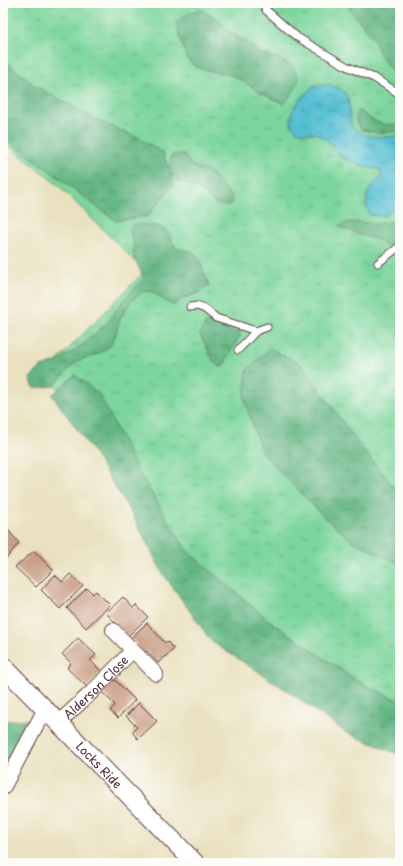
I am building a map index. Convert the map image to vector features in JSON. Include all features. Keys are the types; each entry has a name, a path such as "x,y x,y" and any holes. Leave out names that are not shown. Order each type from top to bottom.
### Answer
{"street":[{"name":"Alderson Close","path":"113,630 156,674"},
{"name":"Alderson Close","path":"58,723 94,690 132,651"},
{"name":"Locks Ride","path":"3,666 195,863"},
{"path":"3,788 45,709"}],"lane":[{"path":"263,3 266,10 297,37 346,66 374,78 400,94"},
{"path":"378,263 400,246"},
{"path":"190,307 196,306 216,318 256,332"},
{"path":"238,350 256,332 267,327"}],"green space":[{"path":"3,3 400,3 400,704 208,598 46,372 145,271 58,185 3,141"},
{"path":"348,3 400,3 400,79 393,73 381,57 373,38 350,10"},
{"path":"200,9 217,19 230,32 261,53 277,58 292,66 299,78 295,89 284,104 259,92 237,78 228,74 201,69 189,61 184,51 176,22 189,13"},
{"path":"3,59 34,85 101,122 141,139 163,153 169,170 171,156 175,154 184,155 193,167 209,171 232,197 232,203 226,206 215,203 197,188 176,180 170,172 174,183 148,216 116,221 3,137"},
{"path":"357,111 360,111 379,123 389,125 400,124 400,131 380,133 361,130 356,121"},
{"path":"400,215 400,235 389,244 384,245 379,240 339,227 350,222 390,222"},
{"path":"134,224 159,226 170,234 173,243 177,248 192,251 199,259 209,285 199,292 183,298 175,305 166,302 154,292 141,292 129,304 120,319 116,334 110,346 100,353 75,362 54,386 34,388 30,378 41,367 57,362 81,346 106,324 122,302 144,278 134,257 133,242 129,229"},
{"path":"212,322 225,329 241,334 229,354 224,366 220,367 214,362 200,335 205,323"},
{"path":"270,348 302,365 353,436 400,495 400,564 352,541 321,514 261,451 244,398 247,370"},
{"path":"75,375 99,394 138,471 187,551 271,622 362,684 400,701 400,755 347,733 285,689 212,642 162,572 132,514 92,450 52,395"},
{"path":"31,719 31,743 3,786 3,726 6,721"}],"water":[{"path":"329,84 339,88 348,98 350,122 357,131 366,135 378,137 400,136 400,200 386,215 370,215 366,203 370,188 382,175 380,170 349,161 338,154 328,140 316,134 298,131 293,127 291,117 293,111 305,94 314,87"}],"building":[{"path":"3,524 19,543 4,561 3,560"},
{"path":"34,551 53,570 36,587 15,567"},
{"path":"70,574 83,586 60,609 41,590 55,575 62,582"},
{"path":"87,588 93,594 96,591 110,605 86,628 67,608"},
{"path":"123,597 133,608 136,605 148,617 128,636 106,613"},
{"path":"147,623 165,643 167,641 174,649 158,663 147,651 144,653 131,638"},
{"path":"78,638 96,655 90,660 102,672 87,687 67,668 71,663 62,654"},
{"path":"114,679 135,700 118,718 110,711 115,705 102,692"},
{"path":"139,703 157,721 138,739 132,732 137,727 126,716"}]}
